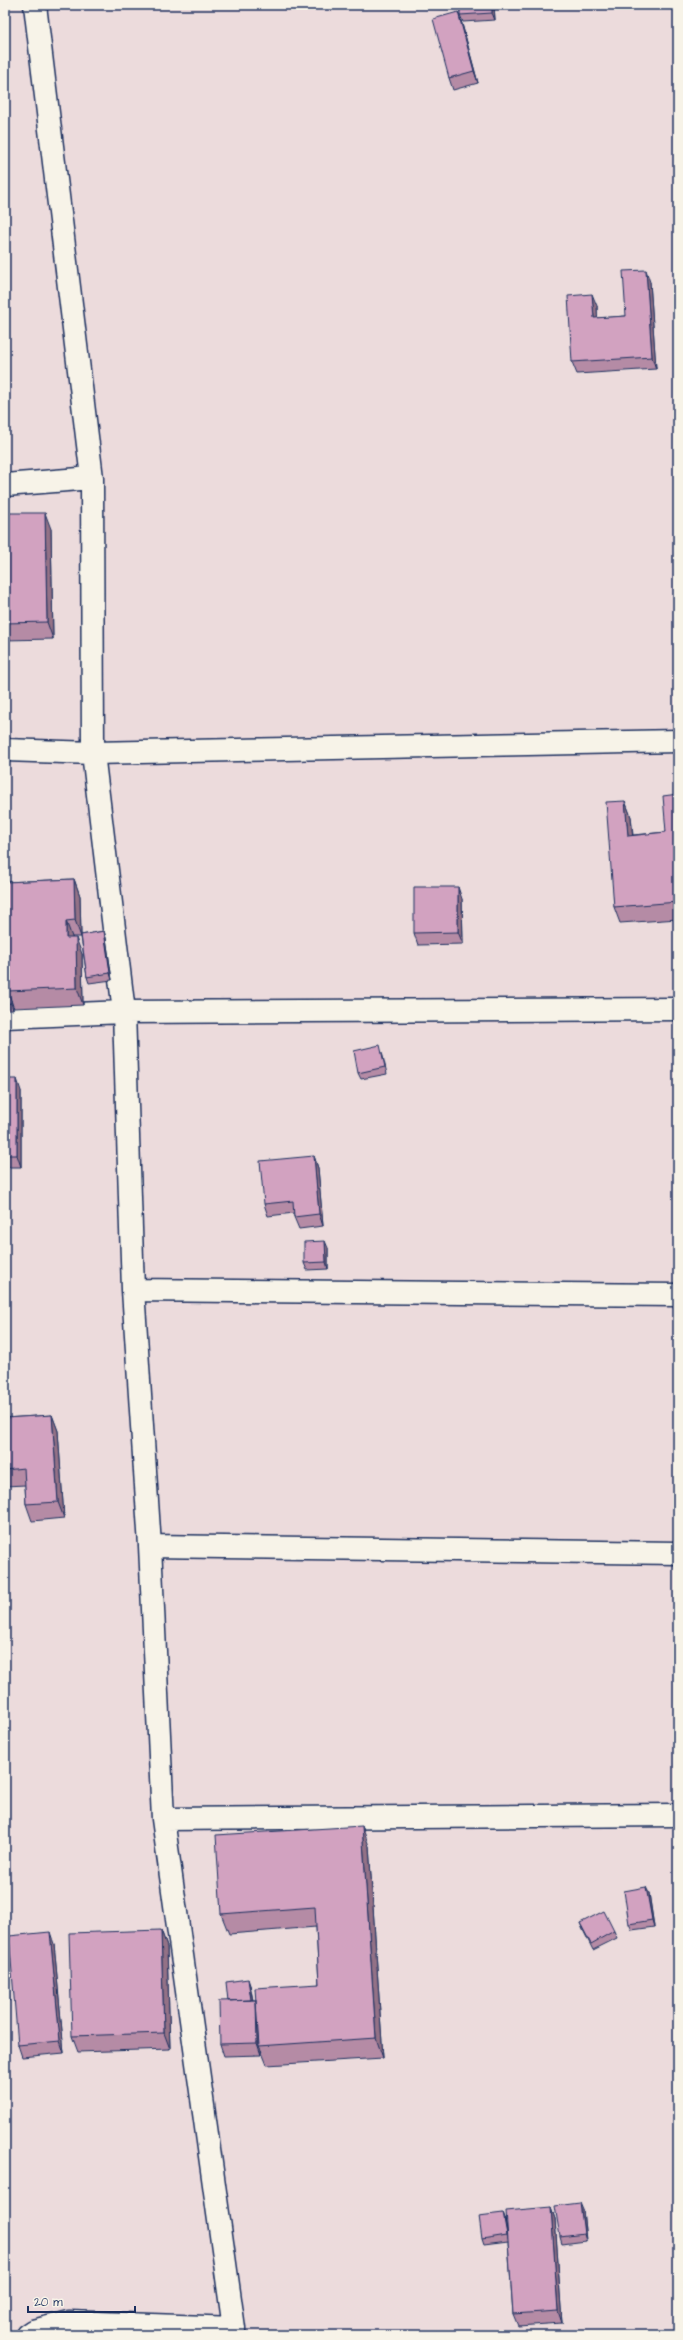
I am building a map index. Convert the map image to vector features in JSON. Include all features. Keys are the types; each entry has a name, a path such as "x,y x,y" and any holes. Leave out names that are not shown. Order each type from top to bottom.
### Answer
{"street":[{"path":"27,2335 33,2331 69,2322 234,2331 163,1819 150,1546 133,1290 124,1012 93,752 92,478 35,5"},
{"path":"5,485 92,478"},
{"path":"5,750 93,752 678,741"},
{"path":"5,1017 124,1012 678,1009"},
{"path":"133,1290 678,1295"},
{"path":"150,1546 678,1553"},
{"path":"163,1819 678,1815"}],"building":[{"path":"460,5 492,5 492,13 460,15"},
{"path":"458,12 474,71 449,78 433,19"},
{"path":"646,270 652,357 572,362 568,296 592,294 594,318 626,316 623,271"},
{"path":"5,513 45,513 47,622 5,623"},
{"path":"678,794 678,902 614,907 606,802 625,801 628,836 666,832 663,796"},
{"path":"74,879 75,920 66,921 66,938 76,938 77,988 8,991 7,971 5,971 5,882"},
{"path":"414,887 458,887 458,932 414,933"},
{"path":"104,931 110,973 87,977 81,935"},
{"path":"5,984 8,984 11,1003 5,1004"},
{"path":"380,1045 385,1067 358,1073 354,1051"},
{"path":"5,1079 17,1079 17,1155 5,1155"},
{"path":"314,1156 319,1214 294,1217 293,1201 264,1204 260,1161"},
{"path":"325,1241 326,1262 304,1263 304,1242"},
{"path":"52,1415 58,1502 26,1504 24,1468 5,1470 5,1418"},
{"path":"362,1826 376,2038 259,2046 255,1988 319,1984 315,1907 221,1914 216,1835"},
{"path":"646,1887 652,1920 629,1924 624,1891"},
{"path":"604,1911 614,1931 591,1944 580,1923"},
{"path":"161,1930 164,2033 72,2036 69,1933"},
{"path":"50,1932 60,2041 18,2045 9,1936"},
{"path":"248,1979 251,2000 228,2001 226,1982"},
{"path":"256,2000 257,2043 220,2044 219,2001"},
{"path":"580,2203 584,2234 560,2237 555,2206"},
{"path":"551,2207 558,2311 513,2314 506,2211"},
{"path":"503,2213 507,2235 482,2239 479,2216"}]}
